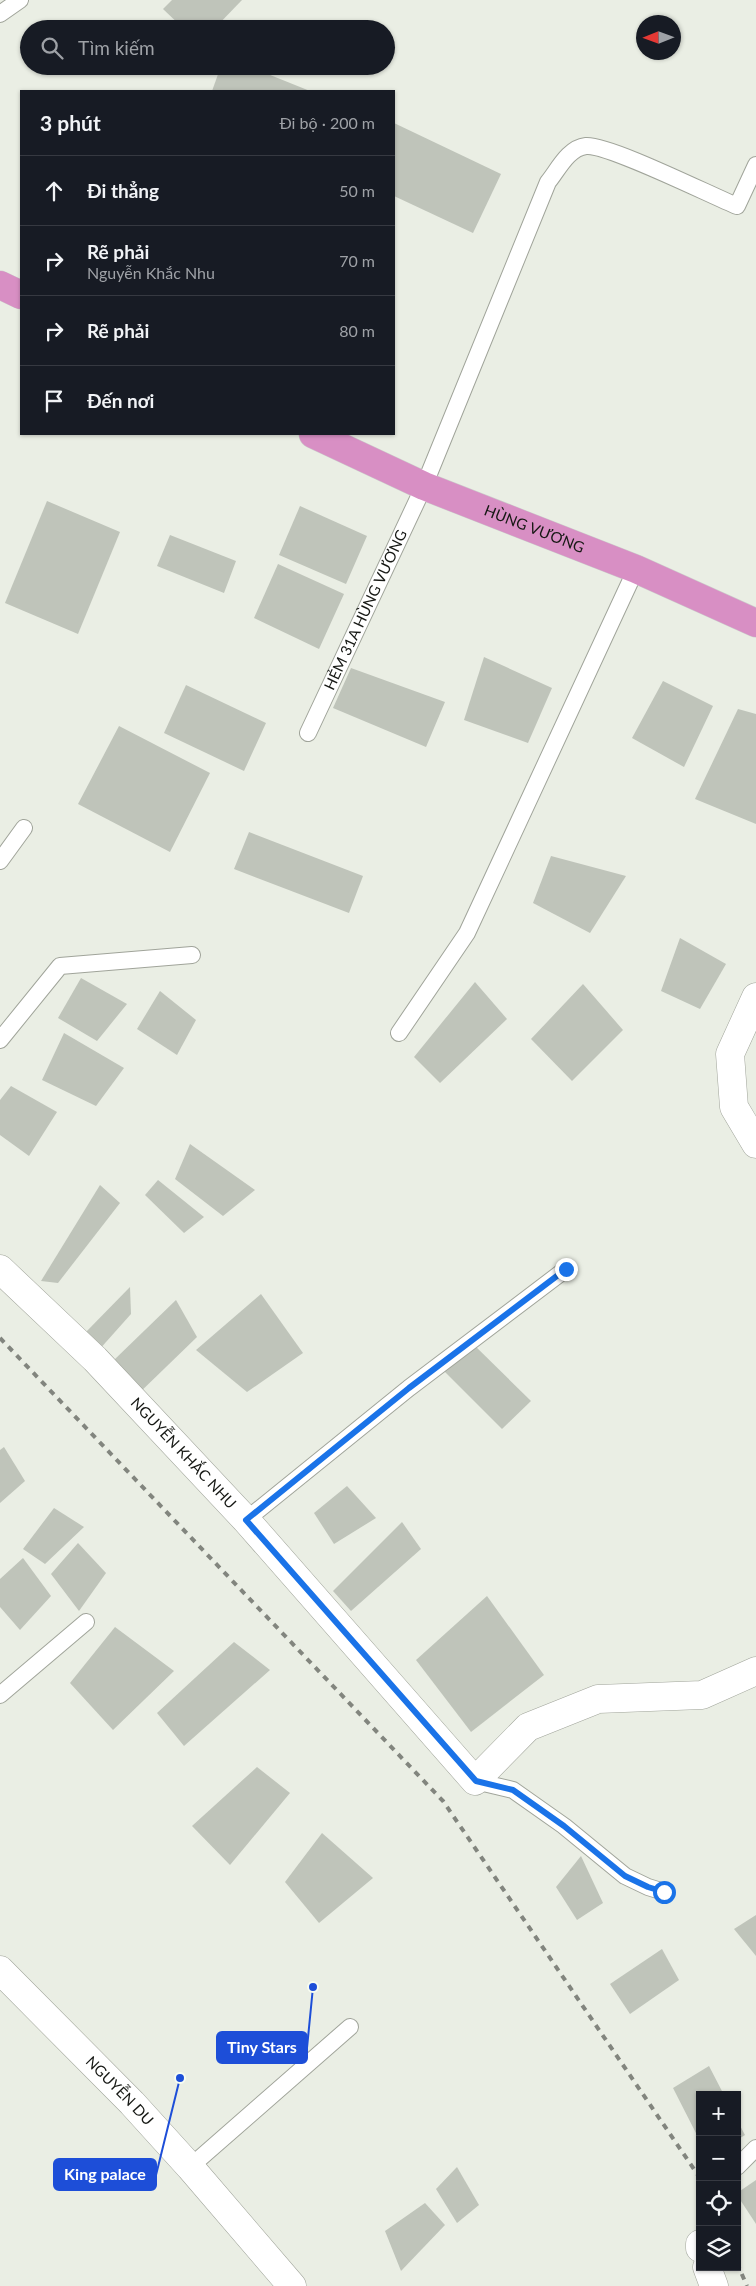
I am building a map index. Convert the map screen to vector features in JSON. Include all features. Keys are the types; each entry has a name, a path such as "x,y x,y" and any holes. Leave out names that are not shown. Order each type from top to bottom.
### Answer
{"highway":[{"path":"0,285 20,295"},
{"name":"HÙNG VƯƠNG","path":"314,435 424,486 636,569 756,623"}],"street":[{"path":"756,997 730,1054 734,1107 756,1144"},
{"name":"NGUYỄN KHẮC NHU","path":"0,1269 95,1359 246,1520 476,1781"},
{"path":"476,1781 528,1727 598,1699 702,1695 756,1671"},
{"name":"NGUYỄN DU","path":"0,1970 132,2103 190,2167 292,2286"},
{"path":"708,2271 714,2286"}],"lane":[{"path":"0,14 20,0"},
{"name":"HẺM 31A HÙNG VƯƠNG","path":"308,733 424,486 548,182 570,153 586,146 614,152 737,206 756,164"},
{"path":"399,1033 467,933 636,569"},
{"path":"0,861 24,828"},
{"path":"0,1040 60,966 192,955"},
{"path":"246,1520 409,1388 566,1269"},
{"path":"0,1695 86,1622"},
{"path":"476,1781 513,1790 564,1826 625,1876 664,1892"},
{"path":"190,2167 350,2027"},
{"path":"741,2163 756,2148"}],"building":[{"path":"172,0 242,0 223,20 175,20 163,9"},
{"path":"218,75 270,75 308,90 212,90"},
{"path":"395,123 501,174 473,233 395,196"},
{"path":"47,501 120,532 78,634 5,603"},
{"path":"300,506 367,536 346,584 279,555"},
{"path":"170,535 236,561 224,593 157,566"},
{"path":"278,564 344,594 319,649 254,618"},
{"path":"484,657 552,688 528,743 464,720"},
{"path":"351,668 445,702 426,747 333,708"},
{"path":"663,681 713,706 684,767 632,738"},
{"path":"186,685 266,723 244,771 164,733"},
{"path":"738,709 756,714 756,824 695,799"},
{"path":"119,726 210,773 170,852 78,804"},
{"path":"249,832 363,876 349,913 234,869"},
{"path":"551,856 626,876 590,933 533,903"},
{"path":"680,938 726,964 700,1009 661,991"},
{"path":"81,978 127,1004 97,1041 58,1018"},
{"path":"475,982 507,1019 440,1083 414,1057"},
{"path":"583,984 623,1030 572,1081 531,1039"},
{"path":"160,991 196,1020 177,1055 137,1029"},
{"path":"64,1033 124,1068 96,1106 42,1080"},
{"path":"11,1086 57,1112 29,1156 0,1135 0,1100"},
{"path":"190,1144 255,1190 223,1216 175,1179"},
{"path":"158,1180 204,1217 184,1233 145,1195"},
{"path":"100,1185 120,1203 58,1283 41,1281"},
{"path":"130,1287 131,1314 98,1351 85,1333"},
{"path":"261,1294 303,1353 247,1392 196,1350"},
{"path":"176,1300 197,1337 134,1398 114,1360"},
{"path":"472,1343 531,1401 502,1429 439,1366"},
{"path":"4,1447 25,1481 0,1503 0,1450"},
{"path":"347,1486 376,1518 334,1544 314,1513"},
{"path":"54,1508 84,1527 45,1564 23,1549"},
{"path":"402,1522 421,1549 351,1611 333,1591"},
{"path":"78,1543 106,1573 79,1611 51,1574"},
{"path":"23,1558 51,1596 20,1630 0,1607 0,1579"},
{"path":"487,1596 544,1675 471,1732 416,1660"},
{"path":"115,1627 174,1671 113,1730 70,1683"},
{"path":"234,1642 270,1670 184,1746 157,1713"},
{"path":"257,1767 290,1793 230,1865 192,1826"},
{"path":"322,1833 373,1878 319,1923 285,1882"},
{"path":"581,1856 603,1903 577,1920 556,1887"},
{"path":"756,1915 756,1956 734,1929"},
{"path":"662,1949 679,1980 630,2014 610,1984"},
{"path":"709,2066 722,2091 696,2091 696,2133 673,2088"},
{"path":"741,2128 745,2135 741,2138"},
{"path":"457,2167 479,2205 457,2223 436,2189"},
{"path":"756,2180 756,2224 741,2201 741,2190"},
{"path":"425,2203 445,2225 401,2271 385,2231"}],"railway":[{"path":"0,1338 443,1801 696,2172"},
{"path":"740,2271 747,2286"}],"place":[{"name":"Tiny Stars","path":"313,1987"},
{"name":"King palace","path":"180,2078"}],"route":[{"path":"566,1269 409,1388 246,1520 476,1781 513,1790 564,1826 625,1876 664,1892"}]}
